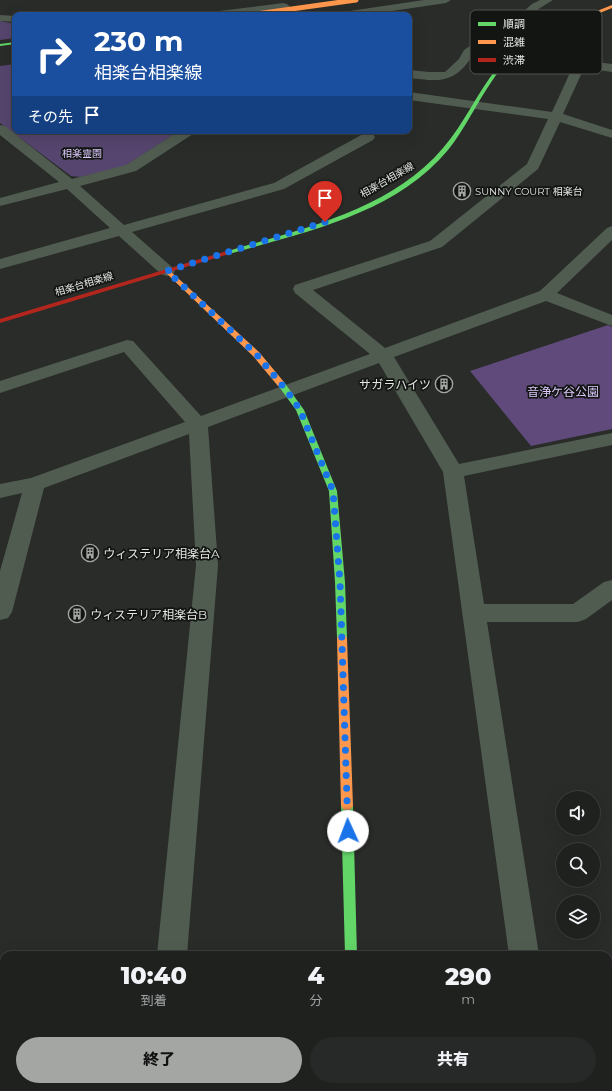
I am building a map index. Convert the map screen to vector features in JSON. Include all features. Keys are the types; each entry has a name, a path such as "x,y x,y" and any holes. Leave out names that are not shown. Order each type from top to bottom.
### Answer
{"main road":[{"path":"270,12 356,0"},
{"name":"相楽台相楽線","path":"602,10 612,6"},
{"path":"0,45 12,43"},
{"name":"相楽台相楽線","path":"0,321 325,222 386,196 405,185 432,165 446,150 495,74"},
{"path":"167,271 256,354 287,391 300,410 333,491 340,582 351,951"}],"street":[{"path":"235,12 322,0"},
{"path":"364,12 446,0"},
{"path":"531,10 548,0"},
{"path":"283,6 290,12"},
{"path":"0,18 12,19"},
{"path":"448,75 464,60 470,51"},
{"path":"602,67 612,68"},
{"path":"412,74 429,76 458,75 468,71 470,68"},
{"path":"523,951 475,613 452,472 384,356 301,289 436,244 533,166 575,74"},
{"path":"412,96 555,116 612,134"},
{"path":"0,130 70,184 167,271"},
{"path":"0,202 131,168 183,134"},
{"path":"0,264 279,186 370,134"},
{"path":"0,143 14,140"},
{"path":"0,491 35,484 546,295 612,231"},
{"path":"546,295 612,321"},
{"path":"0,387 127,345 198,424 207,565 172,951"},
{"path":"452,472 612,439"},
{"path":"0,612 35,484"},
{"path":"475,613 578,613 612,588"}],"green space":[{"path":"0,21 12,23 12,38 0,40"},
{"name":"相楽霊園","path":"12,64 12,132 0,123 0,66"},
{"name":"相楽霊園","path":"15,134 174,134 125,166 81,177 71,176"},
{"name":"音浄ケ谷公園","path":"608,325 612,327 612,429 531,446 470,371"}],"traffic: fast":[{"path":"0,45 12,43"},
{"path":"227,253 314,227 344,216 373,204 400,189 424,171 445,150 455,137 480,95 495,74"},
{"path":"281,384 300,410 333,491 340,582 342,638"},
{"path":"347,806 351,951"}],"traffic: slow":[{"path":"270,12 356,0"},
{"path":"602,10 612,6"},
{"path":"167,271 256,354 281,384"},
{"path":"342,638 347,806"}],"traffic: jam":[{"path":"0,321 227,253"}],"place":[{"name":"SUNNY COURT 相楽台","path":"462,191"},
{"name":"サガラハイツ","path":"444,384"},
{"name":"ウィステリア相楽台A","path":"90,553"},
{"name":"ウィステリア相楽台B","path":"77,614"}],"route":[{"path":"325,222 167,271 256,354 287,391 300,410 333,491 340,582 348,831"}]}
